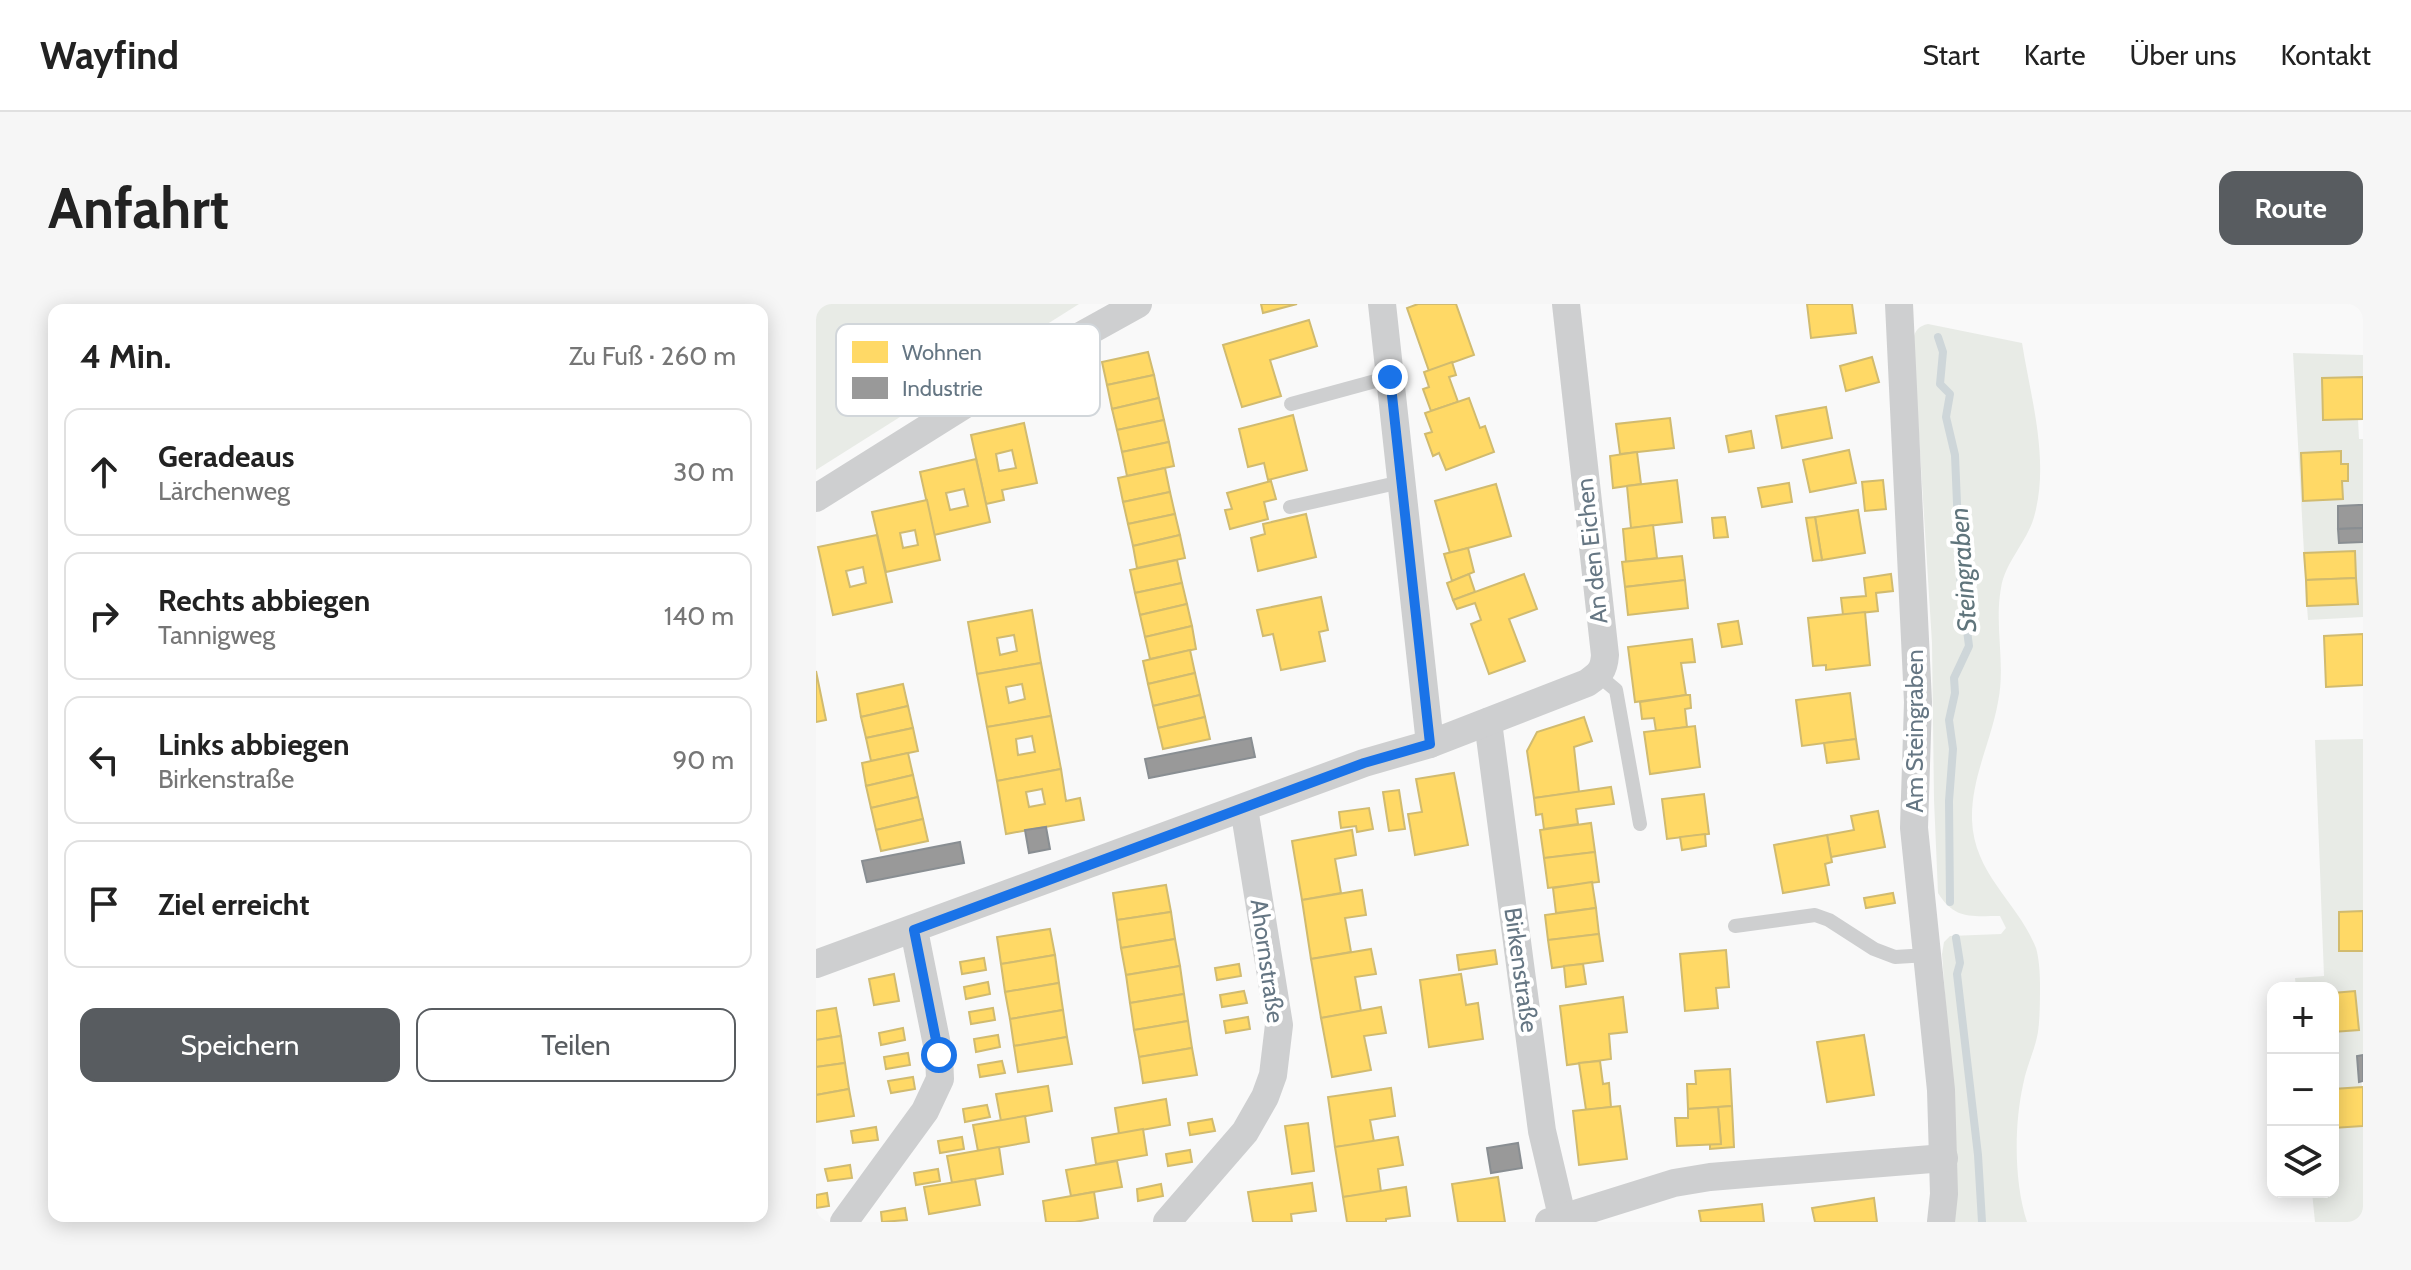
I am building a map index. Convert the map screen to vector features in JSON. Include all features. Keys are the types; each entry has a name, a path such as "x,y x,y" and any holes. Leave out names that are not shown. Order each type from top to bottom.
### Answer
{"street":[{"path":"1100,325 1138,304"},
{"path":"1382,304 1430,744"},
{"name":"An den Eichen","path":"1566,304 1605,655 1604,668 1598,675"},
{"name":"Am Steingraben","path":"1899,304 1918,702 1914,828 1941,1090 1944,1158 1941,1222"},
{"path":"816,498 947,416"},
{"path":"816,964 1364,763 1430,744 1587,683 1598,675"},
{"name":"Birkenstraße","path":"1488,722 1556,1219"},
{"name":"Ahornstraße","path":"1167,1222 1245,1132 1265,1097 1273,1075 1279,1025 1244,808"},
{"path":"844,1222 925,1111 940,1079 939,1055 914,930"},
{"path":"1556,1219 1674,1183 1710,1177 1944,1158"}],"lane":[{"path":"1291,404 1390,377"},
{"path":"1290,507 1401,482"},
{"path":"1598,675 1616,690 1640,824"},
{"path":"1735,926 1815,915 1829,920 1874,949 1895,957 1928,955"}],"shaded area":[{"path":"816,304 1079,304 1047,324 836,324 836,416 902,416 816,470"},
{"path":"1928,324 2022,343 2040,452 2034,517 2007,569 2001,588 2000,688 1975,789 1972,820 1980,857 2019,916 2036,948 2039,961 2038,1032 2023,1085 2017,1136 2018,1172 2027,1222 1953,1222 1952,1091 1942,954 1944,942 1950,936 2001,934 2006,928 2000,916 1972,916 1957,912 1938,893 1932,643 1913,340 1918,329"},
{"path":"2293,353 2363,355 2363,384 2362,377 2322,378 2323,420 2358,419 2359,439 2363,439 2363,505 2338,506 2339,542 2363,542 2363,617 2308,620 2307,606 2357,603 2355,552 2304,553","holes":["2340,451 2341,464 2348,464 2348,481 2342,481 2343,499 2303,500 2301,453"]},
{"path":"2363,739 2363,911 2339,912 2339,951 2363,951 2363,1055 2357,1056 2363,1092 2362,1087 2339,1089 2339,1031 2359,1029 2355,991 2339,992 2339,982 2295,982 2295,978 2324,976 2315,740"},
{"path":"2363,1126 2363,1222 2315,1222 2313,1198 2339,1198 2339,1128"}],"building: Wohnen":[{"path":"1261,304 1297,304 1263,313"},
{"path":"1418,304 1456,304 1474,355 1429,371 1407,308"},
{"path":"1807,304 1852,304 1856,333 1811,338"},
{"path":"1309,320 1317,346 1270,360 1281,396 1242,407 1223,345"},
{"path":"1148,352 1154,375 1107,385 1102,362"},
{"path":"1872,357 1879,382 1846,391 1840,366"},
{"path":"1452,362 1456,375 1449,377 1458,402 1431,411 1423,389 1429,387 1424,372"},
{"path":"1154,375 1159,398 1112,409 1107,385"},
{"path":"2363,377 2363,419 2323,420 2322,378"},
{"path":"1159,398 1164,420 1117,430 1112,409"},
{"path":"1469,398 1480,428 1485,426 1494,452 1446,470 1439,453 1433,456 1425,434 1432,432 1425,413"},
{"path":"1826,407 1832,438 1782,448 1776,416"},
{"path":"1293,415 1307,470 1268,480 1264,463 1248,467 1239,429"},
{"path":"1670,418 1674,448 1620,454 1616,424"},
{"path":"1164,420 1169,442 1122,452 1117,430"},
{"path":"1024,423 1037,483 1002,490 1004,500 986,504 971,435","holes":["1012,450 1016,468 999,471 996,454"]},
{"path":"1751,431 1754,448 1729,452 1726,436"},
{"path":"1169,442 1174,466 1127,476 1122,452"},
{"path":"1849,450 1856,483 1810,492 1803,460"},
{"path":"2341,451 2341,464 2348,464 2348,481 2342,481 2343,499 2303,501 2301,453"},
{"path":"1637,452 1641,484 1613,488 1610,456"},
{"path":"976,459 990,522 934,535 920,472","holes":["964,489 968,506 950,510 946,493"]},
{"path":"1165,468 1170,492 1123,502 1118,478"},
{"path":"1677,480 1682,522 1631,528 1627,486"},
{"path":"1883,480 1886,509 1865,511 1862,482"},
{"path":"1271,481 1276,499 1264,502 1268,519 1230,529 1225,510 1232,509 1227,493"},
{"path":"1789,483 1792,502 1762,507 1758,488"},
{"path":"1496,484 1511,536 1450,553 1435,501"},
{"path":"1170,492 1175,514 1128,524 1123,502"},
{"path":"927,500 940,560 886,572 872,512","holes":["915,530 918,545 903,548 900,533"]},
{"path":"1858,510 1865,553 1822,560 1815,517"},
{"path":"1175,514 1180,535 1133,546 1128,524"},
{"path":"1306,514 1316,557 1258,571 1251,538 1265,534 1263,524"},
{"path":"1725,517 1728,537 1714,538 1712,518"},
{"path":"1815,517 1822,560 1813,561 1806,518"},
{"path":"1653,525 1657,558 1626,562 1623,529"},
{"path":"877,535 892,602 833,615 818,547","holes":["863,567 866,583 850,587 846,571"]},
{"path":"1180,535 1185,558 1137,568 1133,546"},
{"path":"1468,548 1474,572 1452,581 1444,554"},
{"path":"2355,551 2356,578 2306,580 2304,553"},
{"path":"1682,556 1685,580 1625,587 1622,562"},
{"path":"1177,560 1182,583 1135,593 1130,570"},
{"path":"1469,574 1475,592 1453,600 1447,583"},
{"path":"1524,574 1537,609 1509,619 1525,661 1489,674 1471,624 1481,620 1475,603 1457,609 1453,600"},
{"path":"1891,574 1893,591 1876,593 1878,611 1843,615 1841,598 1866,596 1864,578"},
{"path":"2356,578 2358,604 2307,606 2306,580"},
{"path":"1685,580 1688,608 1628,615 1625,587"},
{"path":"1182,583 1187,604 1140,615 1135,593"},
{"path":"1321,597 1328,630 1319,632 1325,661 1281,670 1273,634 1263,636 1257,610"},
{"path":"1187,604 1192,626 1145,637 1140,615"},
{"path":"1032,610 1041,663 977,674 968,622","holes":["1014,635 1017,651 1000,655 997,638"]},
{"path":"1865,612 1870,665 1826,670 1826,665 1813,666 1808,618"},
{"path":"1738,621 1742,644 1722,647 1718,624"},
{"path":"1192,626 1196,649 1150,659 1145,637"},
{"path":"2363,634 2363,685 2326,687 2324,636"},
{"path":"1692,639 1695,662 1681,663 1686,695 1635,702 1628,647"},
{"path":"1190,650 1195,673 1148,684 1143,661"},
{"path":"1041,663 1051,716 987,727 977,674","holes":["1022,684 1025,699 1009,703 1006,687"]},
{"path":"816,671 826,720 816,722"},
{"path":"1195,673 1200,695 1153,706 1148,684"},
{"path":"903,684 908,706 861,717 857,694"},
{"path":"1850,693 1856,739 1802,746 1796,700"},
{"path":"1200,695 1205,717 1158,728 1153,706"},
{"path":"1690,695 1691,708 1685,709 1687,727 1656,731 1654,718 1642,719 1640,702"},
{"path":"908,706 913,728 866,738 861,717"},
{"path":"1051,716 1061,769 997,781 987,727","holes":["1032,736 1035,752 1018,755 1016,739"]},
{"path":"1205,717 1210,739 1163,749 1158,728"},
{"path":"1584,717 1592,741 1574,747 1579,792 1534,798 1527,751 1537,732"},
{"path":"1695,726 1700,767 1650,774 1644,732"},
{"path":"913,728 918,751 871,761 866,738"},
{"path":"1856,739 1859,759 1827,763 1824,743"},
{"path":"908,753 913,775 866,786 862,763"},
{"path":"1061,769 1066,801 1080,798 1084,820 1006,834 997,781","holes":["1042,789 1045,804 1029,807 1026,792"]},
{"path":"1454,773 1468,845 1415,855 1408,814 1422,812 1416,779"},
{"path":"913,775 918,797 871,808 866,786"},
{"path":"1611,787 1614,804 1576,809 1578,824 1544,829 1542,814 1536,815 1534,798"},
{"path":"1399,790 1405,829 1389,831 1383,792"},
{"path":"1704,794 1709,834 1667,839 1662,799"},
{"path":"918,797 923,819 876,830 871,808"},
{"path":"1369,808 1373,829 1357,832 1356,826 1341,828 1339,812"},
{"path":"1878,811 1885,847 1831,857 1827,835 1854,830 1851,816"},
{"path":"923,819 928,841 881,851 876,830"},
{"path":"1591,823 1595,852 1544,858 1540,830"},
{"path":"1352,830 1356,855 1335,859 1341,893 1302,900 1292,841"},
{"path":"1705,834 1706,846 1682,850 1680,837"},
{"path":"1827,835 1832,862 1825,864 1829,885 1783,893 1774,845"},
{"path":"1595,852 1599,882 1548,888 1544,858"},
{"path":"1592,882 1596,908 1556,913 1553,888"},
{"path":"1166,885 1171,912 1117,920 1113,893"},
{"path":"1362,890 1366,915 1345,918 1351,952 1311,959 1302,900"},
{"path":"1893,893 1895,903 1866,908 1864,898"},
{"path":"1596,908 1599,934 1548,940 1545,915"},
{"path":"2363,911 2363,951 2339,951 2339,912"},
{"path":"1171,912 1175,939 1121,948 1117,920"},
{"path":"1050,929 1055,955 1001,964 997,937"},
{"path":"1599,934 1603,961 1552,968 1548,940"},
{"path":"1175,939 1180,966 1126,975 1121,948"},
{"path":"1371,949 1376,974 1355,977 1361,1011 1321,1018 1311,959"},
{"path":"1495,950 1497,964 1459,970 1457,955"},
{"path":"1726,950 1729,987 1716,988 1718,1008 1685,1011 1680,954"},
{"path":"1055,955 1059,983 1005,992 1001,964"},
{"path":"984,958 986,970 962,974 960,962"},
{"path":"1239,964 1241,976 1217,980 1215,968"},
{"path":"1583,964 1586,984 1566,987 1564,966"},
{"path":"1180,966 1184,994 1130,1003 1126,975"},
{"path":"894,974 899,1001 874,1005 869,979"},
{"path":"1461,974 1466,1005 1478,1003 1483,1039 1429,1047 1420,980"},
{"path":"988,982 990,994 966,999 964,987"},
{"path":"1059,983 1063,1010 1010,1019 1005,992"},
{"path":"1244,991 1247,1003 1222,1007 1220,995"},
{"path":"2355,991 2359,1030 2339,1032 2339,992"},
{"path":"1184,994 1188,1021 1134,1030 1130,1003"},
{"path":"1623,997 1627,1032 1609,1034 1611,1059 1567,1065 1560,1006"},
{"path":"1381,1007 1386,1033 1364,1036 1371,1070 1332,1077 1321,1018"},
{"path":"836,1008 841,1036 816,1040 816,1011"},
{"path":"993,1008 995,1020 971,1024 969,1012"},
{"path":"1063,1010 1067,1037 1014,1046 1010,1019"},
{"path":"1248,1017 1250,1029 1226,1033 1224,1021"},
{"path":"1188,1021 1192,1048 1139,1057 1134,1030"},
{"path":"903,1028 905,1040 881,1045 879,1033"},
{"path":"998,1035 1000,1047 976,1052 974,1039"},
{"path":"1864,1035 1874,1095 1827,1102 1817,1042"},
{"path":"841,1036 845,1063 816,1067 816,1040"},
{"path":"1067,1037 1072,1064 1018,1072 1014,1046"},
{"path":"1192,1048 1197,1075 1143,1083 1139,1057"},
{"path":"908,1053 910,1065 886,1069 884,1057"},
{"path":"1002,1061 1005,1073 980,1077 978,1065"},
{"path":"1600,1061 1603,1084 1609,1083 1611,1107 1586,1110 1579,1063"},
{"path":"845,1063 849,1089 816,1095 816,1067"},
{"path":"1730,1069 1732,1106 1688,1109 1687,1084 1696,1084 1695,1071"},
{"path":"913,1077 915,1089 891,1093 888,1081"},
{"path":"1048,1086 1052,1111 1001,1121 996,1094"},
{"path":"2363,1087 2363,1126 2339,1128 2339,1089"},
{"path":"1391,1088 1395,1116 1370,1120 1374,1142 1335,1147 1328,1097"},
{"path":"849,1089 854,1116 816,1122 816,1095"},
{"path":"1166,1099 1170,1125 1119,1134 1115,1108"},
{"path":"987,1105 990,1117 965,1122 963,1109"},
{"path":"1620,1106 1627,1159 1579,1165 1573,1111"},
{"path":"1732,1106 1734,1147 1710,1149 1710,1144 1721,1144 1718,1107"},
{"path":"1718,1107 1721,1144 1677,1146 1675,1118 1688,1118 1688,1109"},
{"path":"1025,1116 1029,1142 978,1151 973,1125"},
{"path":"1212,1119 1215,1131 1190,1135 1188,1123"},
{"path":"1308,1123 1314,1171 1292,1174 1285,1126"},
{"path":"876,1127 878,1140 853,1143 851,1131"},
{"path":"1143,1129 1147,1155 1096,1164 1092,1138"},
{"path":"962,1137 964,1149 940,1153 938,1141"},
{"path":"1398,1137 1403,1165 1378,1169 1381,1192 1343,1197 1335,1147"},
{"path":"999,1147 1003,1174 952,1183 947,1156"},
{"path":"1190,1150 1192,1162 1168,1166 1166,1154"},
{"path":"1117,1161 1122,1187 1071,1196 1066,1170"},
{"path":"850,1165 852,1178 828,1181 825,1169"},
{"path":"938,1169 940,1181 916,1185 914,1173"},
{"path":"1498,1177 1505,1222 1458,1222 1452,1184"},
{"path":"975,1179 980,1205 929,1214 924,1187"},
{"path":"1312,1183 1316,1211 1291,1214 1292,1222 1253,1222 1248,1192"},
{"path":"1161,1184 1163,1196 1138,1201 1137,1189"},
{"path":"1406,1187 1410,1216 1386,1219 1386,1222 1347,1222 1343,1197"},
{"path":"1094,1192 1098,1218 1046,1222 1043,1201"},
{"path":"827,1193 829,1206 816,1208 816,1195"},
{"path":"1874,1198 1877,1222 1815,1222 1812,1208"},
{"path":"1762,1204 1764,1222 1701,1222 1699,1211"},
{"path":"905,1208 907,1220 882,1222 881,1212"}],"building: Industrie":[{"path":"2363,505 2363,528 2338,529 2338,506"},
{"path":"2363,528 2363,542 2339,543 2338,529"},
{"path":"1251,738 1255,757 1149,778 1145,759"},
{"path":"1046,827 1050,849 1029,853 1025,830"},
{"path":"960,842 964,863 867,882 862,861"},
{"path":"2363,1055 2363,1081 2359,1082 2357,1056"},
{"path":"1518,1143 1522,1168 1491,1173 1487,1148"}],"waterway":[{"name":"Steingraben","path":"1938,337 1943,352 1940,384 1950,394 1946,417 1955,455 1960,576 1969,646 1954,678 1955,693 1949,720 1953,749 1949,801 1950,902"},
{"name":"Steingraben","path":"1956,938 1982,1222"}],"route":[{"path":"939,1055 914,930 1364,763 1430,744 1390,377"}]}
